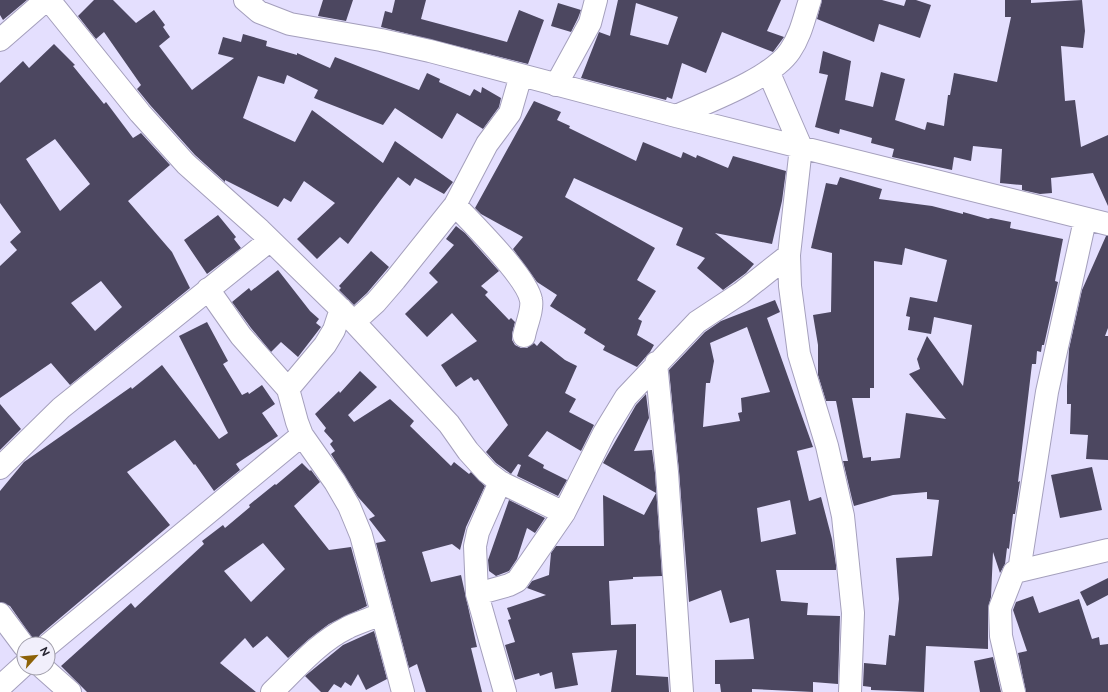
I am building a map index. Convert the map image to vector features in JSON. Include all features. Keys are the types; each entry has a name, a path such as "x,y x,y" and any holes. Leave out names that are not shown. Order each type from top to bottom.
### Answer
{"street":[{"path":"0,40 46,0"},
{"path":"49,0 140,113 186,164 260,230 269,241 347,315 449,424 468,451 487,472 500,482 564,513"},
{"path":"245,0 259,12 290,24 381,40 1085,220 1108,224"},
{"path":"556,85 590,23 596,0"},
{"path":"676,116 740,87 768,71 789,53 801,32 810,0"},
{"path":"768,71 801,147 789,255 790,286 799,354 827,446 843,516 853,613 850,692"},
{"path":"288,389 325,345 334,330 347,315 376,302 455,205 487,144 510,113 521,76"},
{"path":"455,205 486,238 527,286 532,301 524,336"},
{"path":"1019,571 1047,392 1085,220"},
{"path":"0,468 61,408 269,241"},
{"path":"477,594 509,586 518,581 564,513 604,434 626,396 656,363 697,322 741,293 789,255"},
{"path":"208,289 241,336 288,389 296,422 302,435 335,482 349,506 361,535 403,692"},
{"path":"656,363 667,472 682,692"},
{"path":"56,638 302,435"},
{"path":"500,482 478,532 475,546 477,594 505,692"},
{"path":"1014,692 1001,636 1000,608 1014,572 1108,550"},
{"path":"272,692 312,652 347,628 369,620 381,613"},
{"path":"0,614 16,636"},
{"path":"0,687 16,672"},
{"path":"53,676 70,692"}],"building":[{"path":"0,0 27,0 3,20 0,15"},
{"path":"94,0 113,0 136,23 154,10 165,25 163,27 170,37 159,46 192,90 234,58 218,54 223,37 241,42 243,34 267,41 266,46 297,55 297,53 330,68 335,57 419,90 427,73 440,79 439,82 470,96 474,89 481,93 482,87 501,98 499,107 483,129 457,113 442,139 395,108 383,125 314,98 318,90 287,75 284,84 258,76 243,118 295,142 312,110 383,163 395,141 453,182 444,194 415,178 410,186 398,177 348,244 340,237 317,259 297,239 335,203 304,181 291,202 284,198 278,207 225,180 225,182 195,155 137,89 141,85 104,32 96,39 78,16"},
{"path":"323,0 353,0 346,21 318,16"},
{"path":"395,0 426,0 421,19 507,42 519,10 544,20 528,64 381,27 385,11 392,13"},
{"path":"618,0 781,0 767,31 784,37 773,52 722,32 706,73 682,63 672,99 667,97 666,100 581,78 599,32 610,36","holes":["636,3 678,17 668,45 630,35"]},
{"path":"822,0 882,0 904,6 906,0 916,0 931,5 920,38 879,24 874,42 817,19"},
{"path":"1005,0 1031,0 1031,3 1082,0 1085,31 1083,48 1061,46 1065,101 1075,100 1081,147 1108,135 1108,206 1093,173 1051,178 1052,193 1040,194 1022,190 1022,185 1000,183 1002,149 973,146 971,161 954,157 952,170 892,157 894,149 871,143 872,138 840,129 839,134 815,127 828,75 819,73 823,51 851,61 845,100 873,107 881,72 905,79 895,120 925,130 927,122 944,126 948,95 950,95 954,73 997,82 1011,17 1005,17"},
{"path":"558,3 581,10 571,32 551,26"},
{"path":"54,44 75,65 73,66 104,104 106,102 133,138 141,133 170,165 128,201 172,252 190,288 70,385 51,363 0,398 0,266 17,250 10,242 21,232 0,203 0,83 23,61 29,68","holes":["55,139 90,184 60,211 26,159","101,281 122,307 95,331 71,303"]},
{"path":"534,101 561,112 557,120 570,126 569,128 636,161 643,142 681,158 683,152 696,158 697,155 728,168 733,156 786,171 782,201 772,244 715,233 754,264 746,273 723,290 697,268 705,258 676,245 683,228 574,178 565,197 655,248 637,280 656,291 638,319 642,321 637,335 654,345 637,367 603,350 605,346 584,333 586,329 550,306 557,295 537,282 513,249 523,237 481,214 475,208"},
{"path":"840,177 882,189 879,199 932,206 963,214 963,212 988,219 991,218 1011,222 1010,228 1063,239 1055,281 1058,282 1044,345 1042,345 1041,352 1037,351 1036,364 1032,364 1018,482 1020,481 1015,514 1013,514 1009,549 1007,548 1005,564 1000,573 993,552 991,597 988,608 988,649 926,646 924,692 871,690 871,687 863,686 864,663 886,665 889,635 895,636 899,599 896,558 932,556 939,500 927,499 927,492 893,495 854,506 843,461 848,461 836,401 826,401 818,375 818,345 813,315 831,312 832,253 811,248 826,183 837,185","holes":["905,248 947,260 937,302 910,297 906,316 910,317 908,330 931,334 934,317 972,325 963,386 927,336 917,359 920,369 909,374 946,419 906,413 900,458 871,461 871,457 863,458 852,398 870,398 870,388 874,388 874,261 902,265"]},
{"path":"218,215 236,237 234,239 241,248 207,274 184,240"},
{"path":"456,226 465,233 499,271 481,286 488,292 485,295 509,320 511,318 515,322 512,340 515,345 521,348 527,348 534,343 537,346 541,341 565,360 577,366 565,393 576,399 569,412 594,425 581,451 547,431 528,456 544,465 543,468 567,480 558,496 517,476 521,465 518,464 511,474 496,463 486,452 508,425 478,379 474,381 471,377 456,387 441,365 477,341 452,313 427,337 405,314 438,282 429,273 454,245 446,239"},
{"path":"1106,236 1108,236 1108,328 1105,336 1108,336 1108,460 1086,459 1088,435 1070,434 1071,404 1067,404 1069,349 1082,290"},
{"path":"371,251 389,267 367,293 354,305 339,290 341,288 339,286"},
{"path":"278,270 310,311 319,319 316,323 321,327 298,357 281,342 271,352 232,302 249,288 251,291"},
{"path":"775,300 780,312 767,318 813,447 797,451 809,501 821,497 832,539 836,565 836,570 776,570 781,601 808,603 807,615 840,616 838,684 813,682 813,692 752,689 752,692 721,692 720,684 715,684 715,660 754,659 749,618 730,623 721,590 689,602 679,471 669,370 705,332 721,321","holes":["747,327 770,392 741,398 742,412 738,413 740,421 703,427 706,383 710,383 714,361 710,343","790,500 796,534 761,542 757,508"]},
{"path":"207,322 228,361 223,364 242,395 248,392 249,394 262,385 275,404 262,413 278,436 236,464 240,470 214,491 195,464 194,465 175,440 127,472 170,525 40,636 31,636 10,606 0,602 0,491 24,462 131,387 132,389 162,365 219,439 228,433 179,336"},
{"path":"360,371 377,387 348,415 354,422 390,399 414,421 410,426 451,466 454,462 469,474 471,472 485,486 466,527 460,550 452,544 422,552 431,582 461,575 477,647 471,648 482,692 426,692 417,664 409,668 376,543 386,541 369,519 375,516 358,497 331,454 335,451 330,444 333,441 324,431 326,428 315,414 339,391 340,393"},
{"path":"646,394 649,418 634,451 652,450 655,473 662,576 633,577 633,579 609,581 611,625 636,624 636,675 668,677 669,692 611,692 617,650 572,653 578,685 555,689 552,672 540,676 539,673 515,680 505,645 515,642 508,620 511,619 507,608 546,595 527,588 532,581 549,575 551,553 556,546 604,546 603,495 644,515 656,493 603,463 636,405"},
{"path":"0,404 21,429 0,450"},
{"path":"302,463 310,471 311,470 320,482 294,506 329,550 351,547 367,606 329,624 309,639 288,658 267,636 253,648 245,638 220,663 256,692 87,692 61,666 131,603 135,608 204,544 202,541 223,525 225,528 250,507 249,505 275,484 276,485","holes":["263,543 285,569 251,602 224,571"]},
{"path":"1092,467 1102,510 1060,518 1051,475"},
{"path":"509,500 545,518 535,533 527,528 517,559 509,571 496,576 489,571 488,560"},
{"path":"1108,578 1108,595 1087,606 1080,592"},
{"path":"1033,596 1039,613 1079,599 1092,639 1099,637 1100,645 1108,644 1108,692 1026,692 1018,653 1027,651 1013,610 1016,602"},
{"path":"374,631 387,679 366,690 358,674 351,686 345,682 341,688 334,684 328,692 321,692 305,676 343,645"},
{"path":"993,657 1001,692 980,692 974,661"}]}
